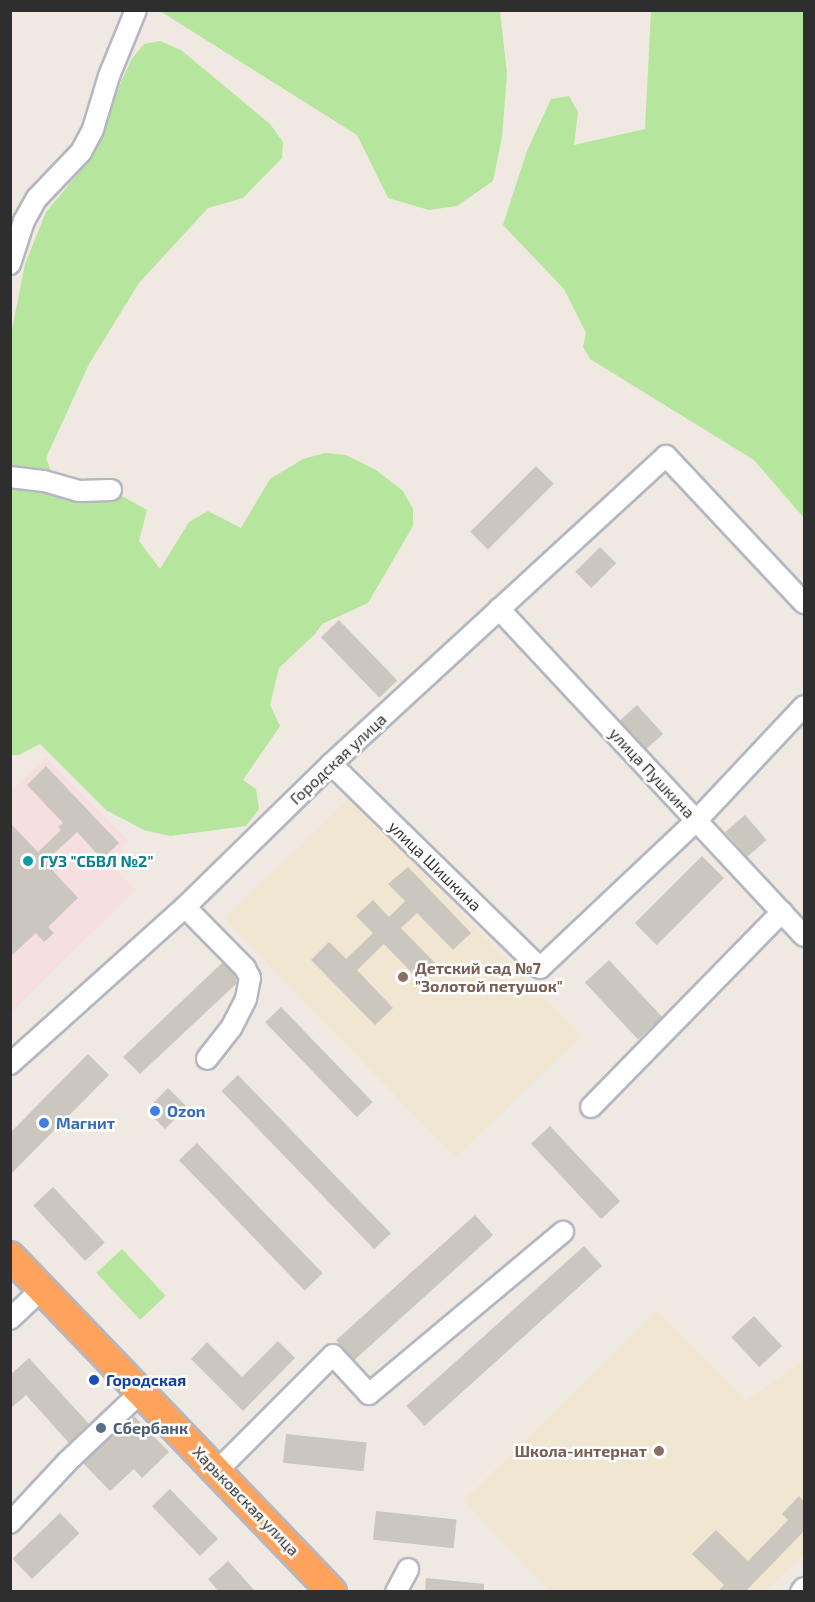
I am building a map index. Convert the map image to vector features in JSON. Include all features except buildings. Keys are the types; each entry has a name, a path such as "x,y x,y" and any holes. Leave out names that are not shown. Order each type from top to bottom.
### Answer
{"highway":[{"name":"Харьковская улица","path":"10,1256 332,1592"}],"street":[{"path":"10,264 24,221 37,198 81,152 93,129 109,76 136,10"},
{"name":"Городская улица","path":"10,1064 185,907 331,764 666,456 804,603"},
{"path":"10,477 44,481 79,491 111,489"},
{"name":"улица Пушкина","path":"499,609 804,936"},
{"path":"697,820 804,706"},
{"name":"улица Шишкина","path":"331,764 540,968 697,820"},
{"path":"185,907 246,968 250,978 246,999 231,1028 207,1059"},
{"path":"591,1107 782,912"},
{"path":"217,1471 333,1355 369,1394 562,1232"},
{"path":"10,1319 42,1289"},
{"path":"10,1523 68,1461 141,1392"},
{"path":"396,1592 408,1569"},
{"path":"801,1592 804,1588"}],"shaded area":[{"path":"46,757 129,842 108,862 136,890 11,1012 11,791"},
{"name":"Детский сад №7 \"Золотой петушок\"","path":"350,797 581,1037 455,1158 224,919"},
{"name":"Школа-интернат","path":"657,1311 746,1401 804,1360 804,1555 767,1591 550,1591 463,1501"}],"green space":[{"path":"160,11 500,11 507,74 502,137 493,181 457,206 429,210 388,198 357,135"},
{"path":"651,11 804,11 804,518 754,460 590,359 583,347 586,333 564,289 503,225 527,151 551,99 569,96 578,112 574,145 645,129"},
{"path":"160,41 181,50 270,124 283,142 282,158 243,198 208,208 139,283 89,364 46,458 51,472 96,492 122,496 147,510 139,541 160,569 189,522 208,511 241,528 270,479 303,459 325,453 346,455 376,470 403,491 413,509 413,526 368,603 322,624 315,634 279,668 270,705 280,726 243,780 256,789 259,809 246,826 170,836 144,830 106,810 40,744 19,755 11,755 10,339 25,264 46,212 81,170 131,60 144,44"},
{"path":"122,1249 166,1296 140,1320 96,1273"}],"place":[{"name":"ГУЗ \"СБВЛ №2\"","path":"28,861"},
{"name":"Детский сад №7 \"Золотой петушок\"","path":"403,977"},
{"name":"Ozon","path":"155,1111"},
{"name":"Магнит","path":"44,1123"},
{"name":"Городская","path":"94,1380"},
{"name":"Сбербанк","path":"101,1428"},
{"name":"Школа-интернат","path":"659,1451"}]}
